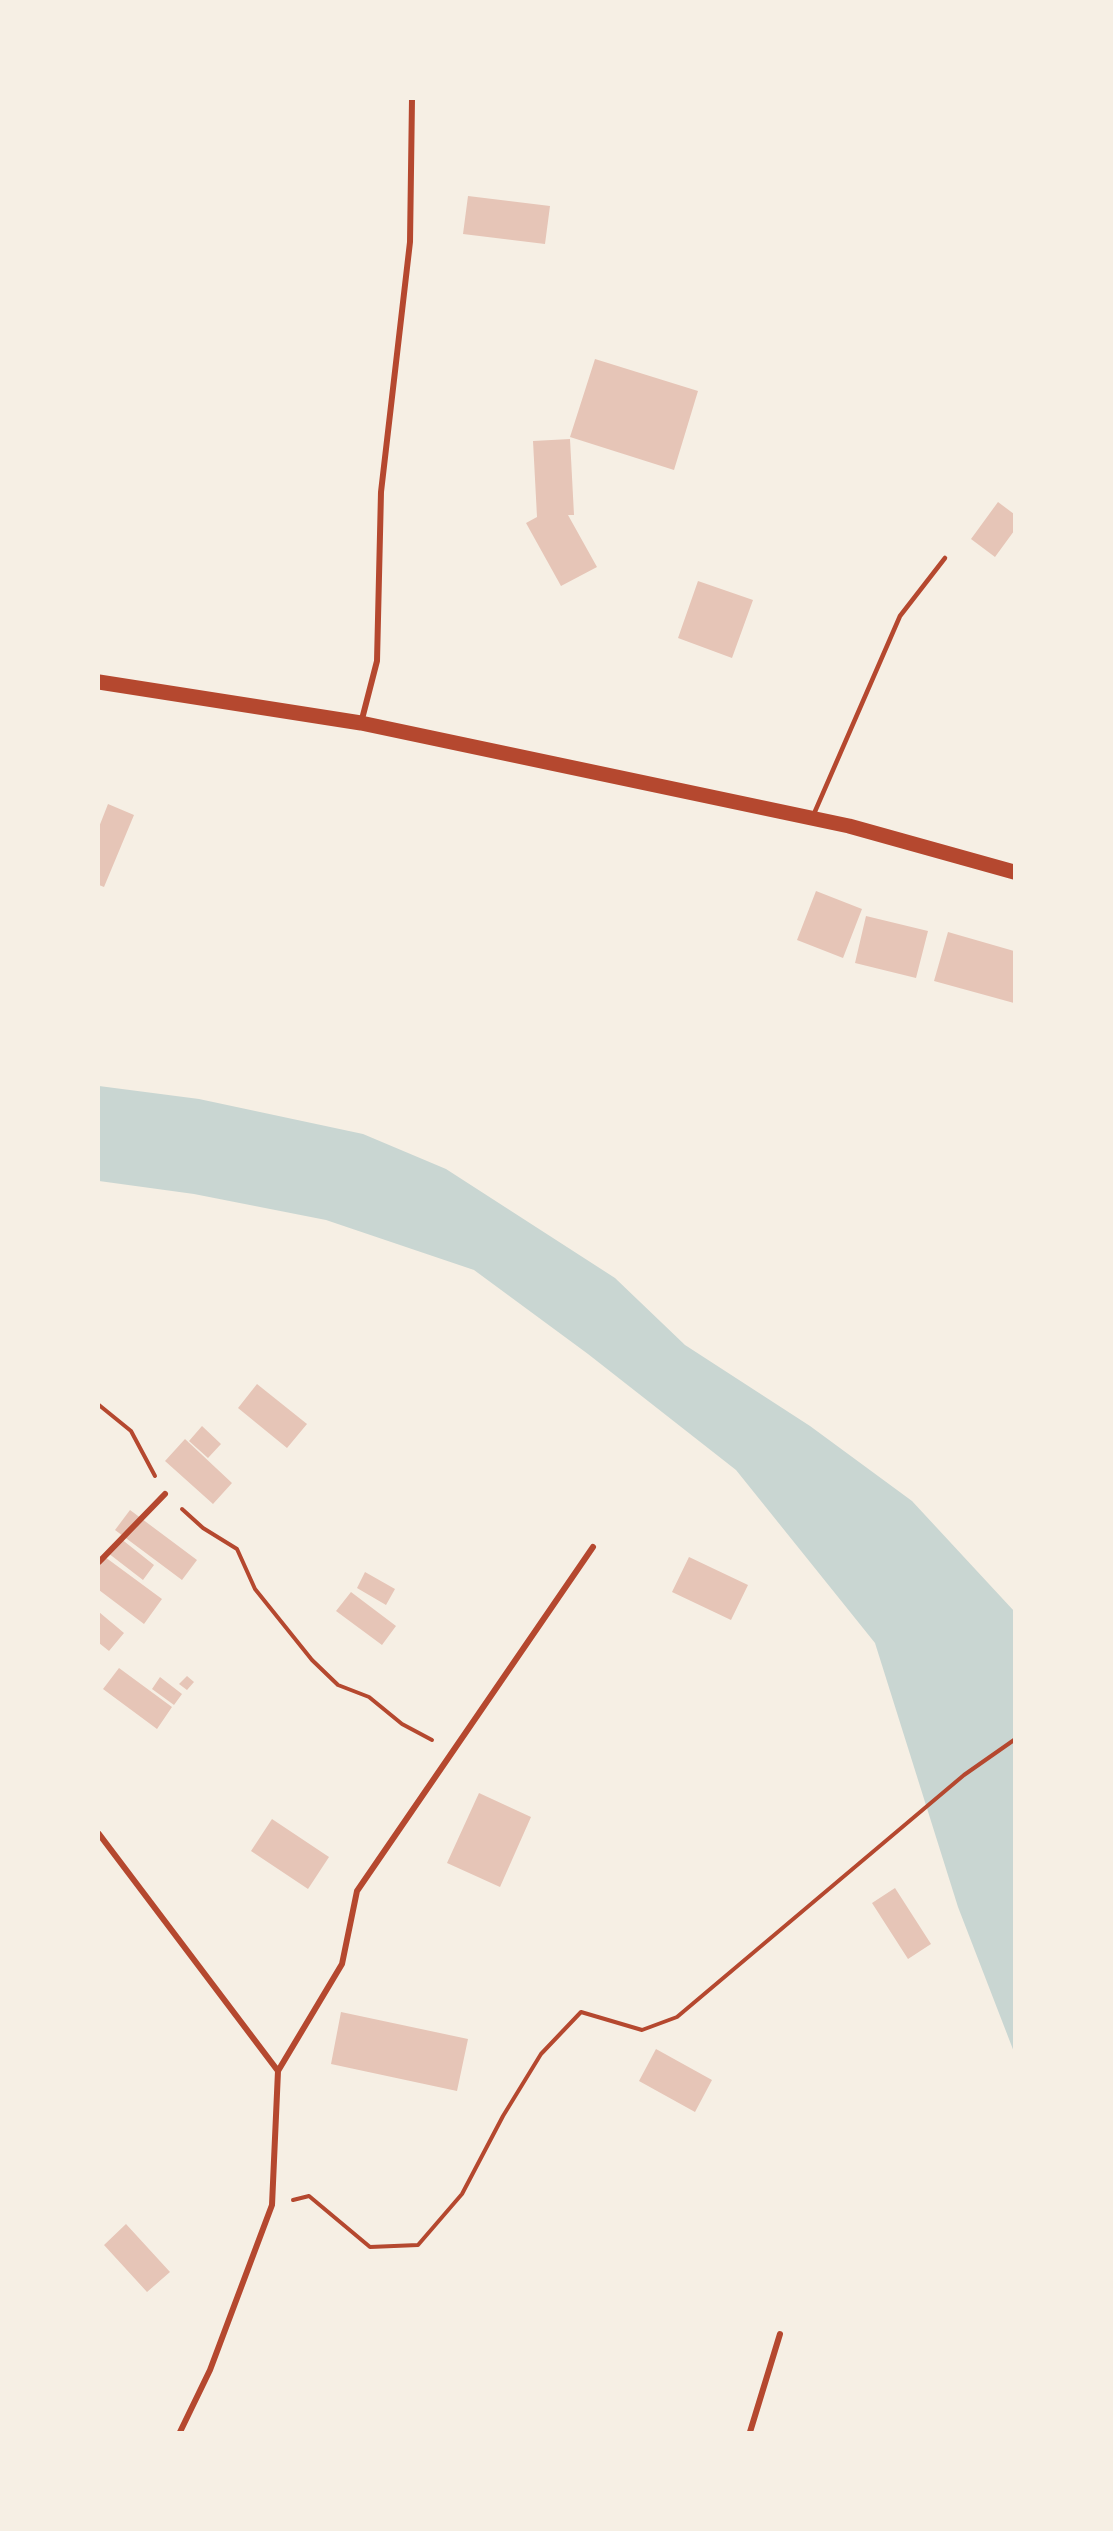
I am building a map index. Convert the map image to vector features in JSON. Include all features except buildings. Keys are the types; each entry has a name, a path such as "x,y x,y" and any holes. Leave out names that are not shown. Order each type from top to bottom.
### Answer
{"main road":[{"path":"99,682 361,723 813,818 1014,872"}],"street":[{"path":"361,723 377,661 381,492 410,242 412,99"},
{"path":"99,1562 165,1494"},
{"path":"180,2432 210,2370 272,2205 278,2072 342,1964 357,1890 593,1547"},
{"path":"99,1834 278,2072"},
{"path":"750,2432 780,2334"}],"lane":[{"path":"813,818 900,616 945,558"}],"path":[{"path":"99,1405 131,1431 165,1494 203,1528 237,1549 255,1589 312,1660 338,1685 369,1697 402,1724 454,1752"},
{"path":"272,2205 309,2196 370,2247 418,2245 462,2194 503,2116 541,2054 581,2013 642,2030 677,2017 964,1775 1014,1740"}],"shaded area":[{"path":"99,1086 199,1099 363,1134 446,1169 615,1278 685,1345 810,1426 912,1501 1014,1611 1014,2052 958,1907 875,1643 736,1470 588,1354 474,1270 326,1220 194,1194 99,1181"}]}
